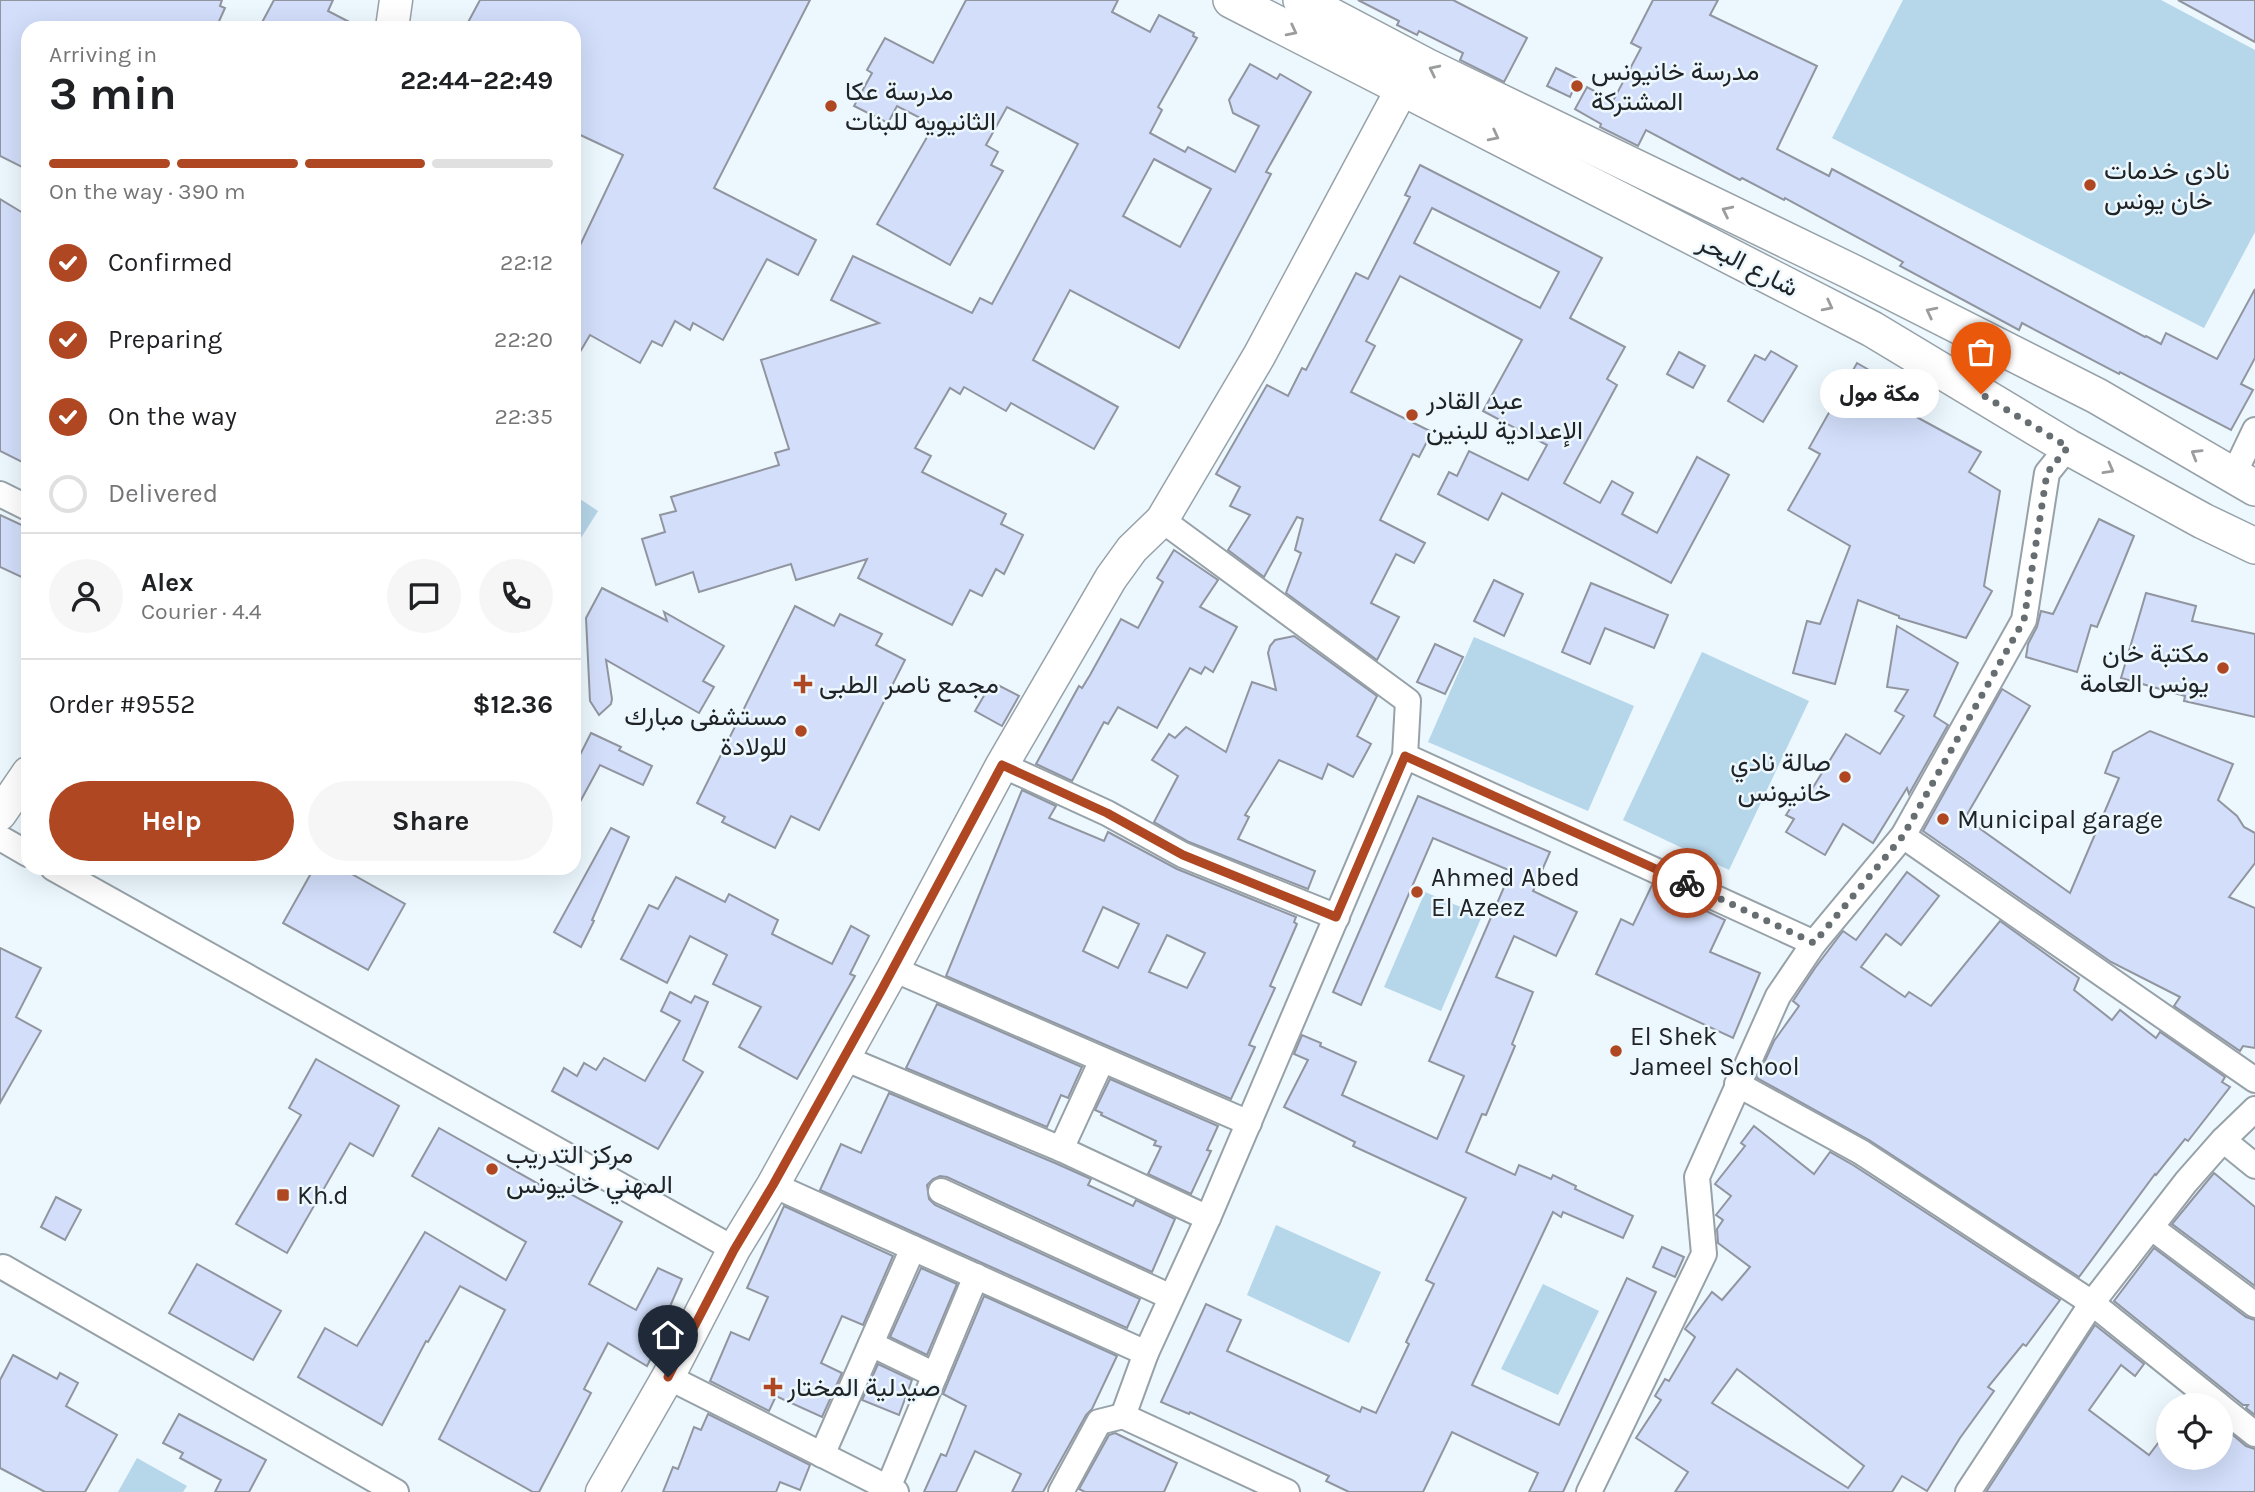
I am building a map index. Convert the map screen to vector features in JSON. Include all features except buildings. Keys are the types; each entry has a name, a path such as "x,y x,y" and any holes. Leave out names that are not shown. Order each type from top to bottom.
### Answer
{"main road":[{"name":"شارع البحر","path":"1231,0 1872,329 2068,447 2255,546"},
{"name":"شارع البحر","path":"1301,0 1426,66 1838,265 2097,396 2244,482"},
{"path":"2068,447 2097,396"}],"street":[{"path":"393,21 396,0"},
{"path":"602,1492 668,1377 734,1250 893,969 1002,765 1111,578 1132,549 1163,520 1259,356 1402,89"},
{"path":"2244,482 2255,430"},
{"path":"1589,1492 1704,1254 1697,1177 1737,1084 1778,996 1814,943 1903,836 2024,620 2047,473 2068,447"},
{"path":"0,494 21,504"},
{"path":"1123,1416 1146,1353 1208,1218 1405,756 1408,701 1163,520"},
{"path":"1405,756 1682,880 1814,943"},
{"path":"1002,765 1107,813 1183,855 1336,917"},
{"path":"0,814 21,783"},
{"path":"1903,836 2255,1080"},
{"path":"0,838 21,850"},
{"path":"65,875 734,1250"},
{"path":"893,969 1249,1123"},
{"path":"844,1058 1061,1149 1208,1218"},
{"path":"1061,1149 1102,1059"},
{"path":"1737,1084 1861,1152 2092,1303 2204,1393"},
{"path":"1968,1492 2092,1303 2186,1182 2255,1109"},
{"path":"2223,1140 2255,1166"},
{"path":"773,1185 1146,1353"},
{"path":"941,1191 1171,1297"},
{"path":"2152,1228 2255,1305"},
{"path":"822,1455 913,1248"},
{"path":"3,1267 396,1492"},
{"path":"668,1377 892,1490 976,1276"},
{"path":"871,1344 935,1375"},
{"path":"1061,1492 1099,1422 1123,1416 1287,1492"},
{"path":"2233,1416 2255,1434"}],"shaded area":[{"name":"نادى خدمات خان يونس","path":"1903,0 2161,0 2255,50 2255,232 2204,328 1832,138"},
{"path":"581,500 598,511 581,538"},
{"path":"1474,637 1634,706 1588,811 1428,742"},
{"path":"1702,652 1809,701 1729,870 1623,820"},
{"path":"1425,892 1482,916 1441,1011 1384,987"},
{"path":"1276,1225 1381,1272 1349,1343 1247,1295"},
{"path":"1543,1284 1599,1311 1558,1395 1501,1369"},
{"path":"137,1458 187,1486 183,1492 118,1492"}],"way so far":[{"path":"1687,883 1814,943 1903,836 2024,620 2047,473 2068,447 1981,394"}],"place":[{"name":"مدرسة خانيونس المشتركة","path":"1577,86"},
{"name":"مدرسة عكا الثانيويه للبنات","path":"831,106"},
{"name":"نادى خدمات خان يونس","path":"2090,185"},
{"name":"مكة مول","path":"1981,394"},
{"name":"عبد القادر الإعدادية للبنين","path":"1412,415"},
{"name":"مكتبة خان يونس العامة","path":"2223,668"},
{"name":"مجمع ناصر الطبى","path":"803,684"},
{"name":"مستشفى مبارك للولادة","path":"801,731"},
{"name":"صالة نادي خانيونس","path":"1845,777"},
{"name":"Municipal garage","path":"1943,819"},
{"name":"Ahmed Abed El Azeez","path":"1417,892"},
{"name":"El Shek Jameel School","path":"1616,1051"},
{"name":"مركز التدريب المهني خانيونس","path":"492,1169"},
{"name":"Kh.d","path":"283,1195"},
{"name":"صيدلية المختار","path":"773,1387"}],"route":[{"path":"668,1377 734,1250 881,991 1002,765 1107,813 1183,855 1336,917 1405,756 1687,883"}]}
